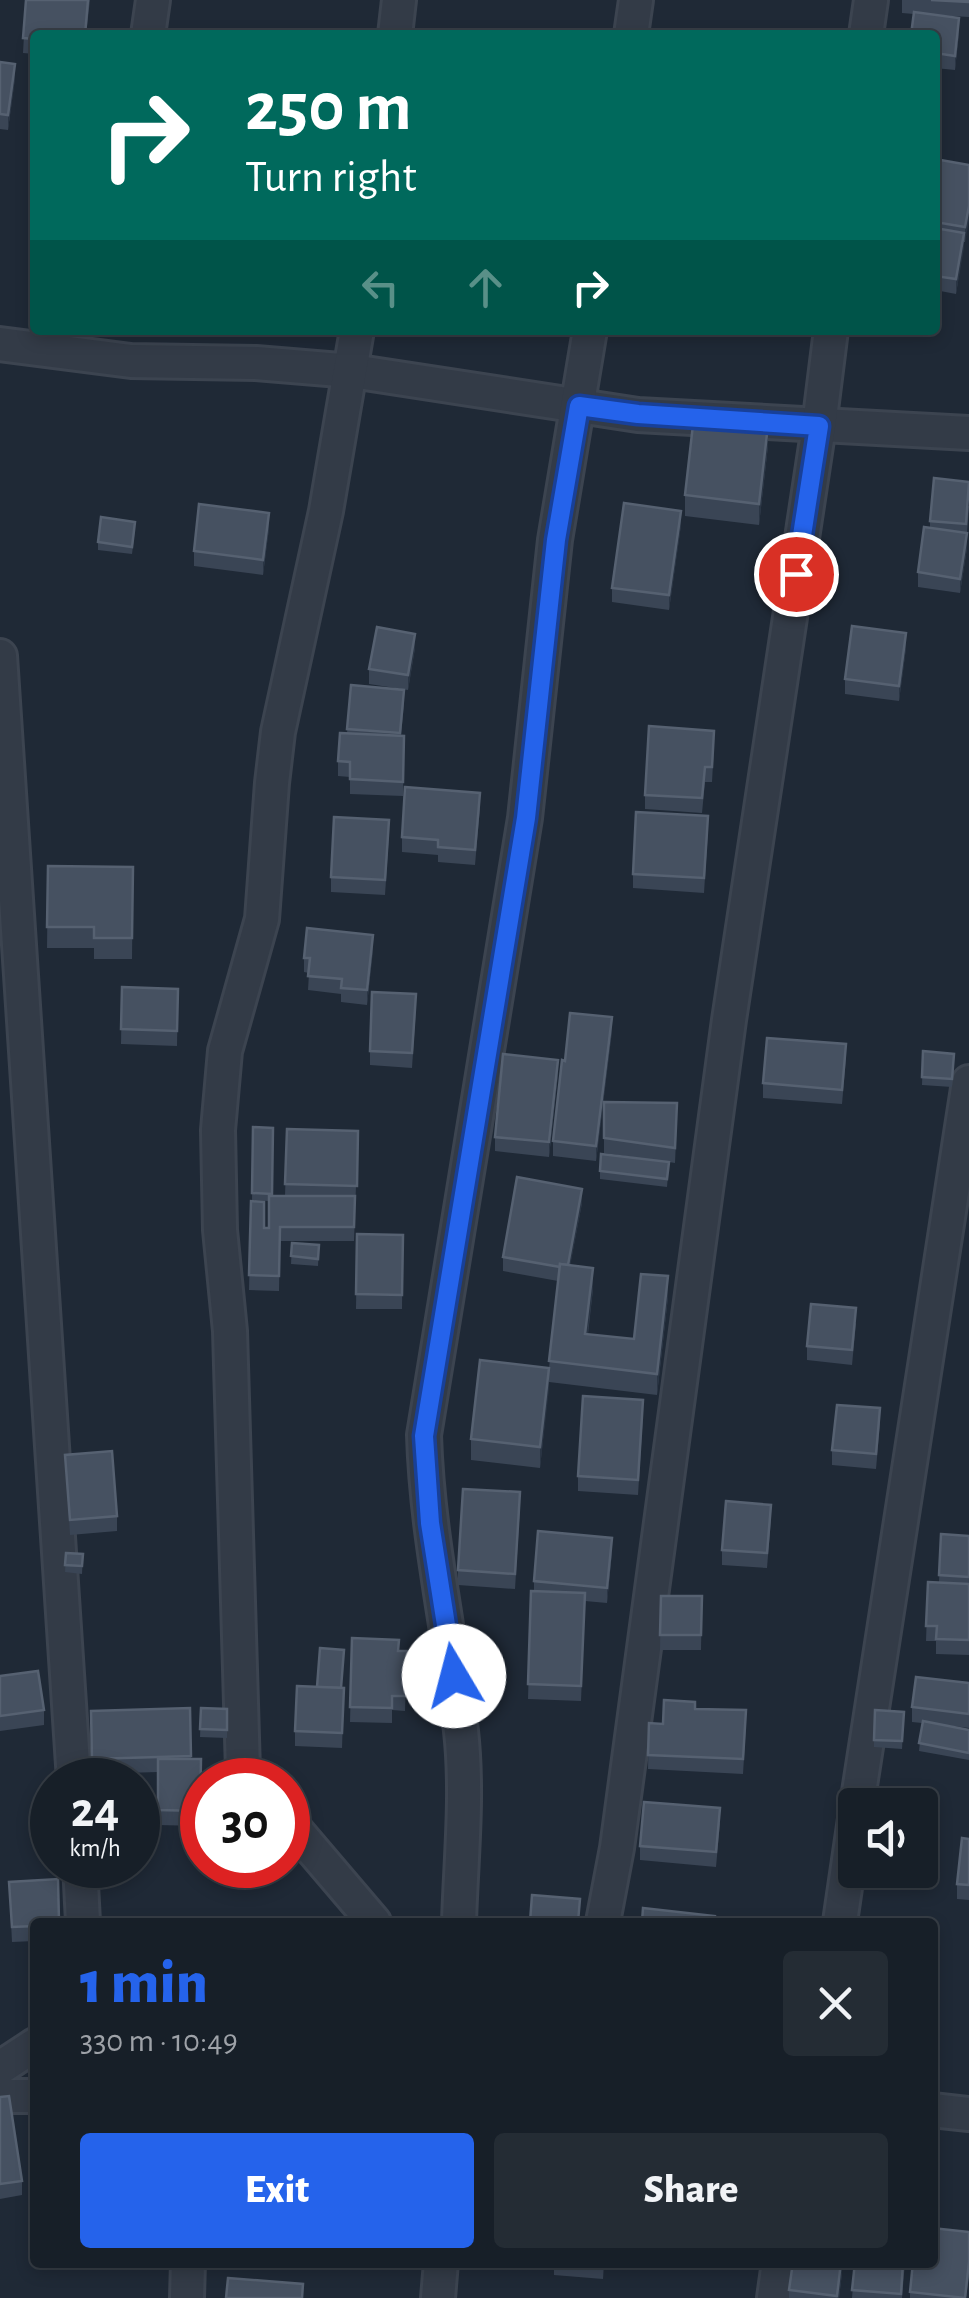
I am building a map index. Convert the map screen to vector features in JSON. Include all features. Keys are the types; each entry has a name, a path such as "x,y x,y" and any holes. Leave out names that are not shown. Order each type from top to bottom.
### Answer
{"street":[{"path":"149,30 153,0"},
{"path":"396,30 399,0"},
{"path":"632,30 636,0"},
{"path":"867,30 872,0"},
{"path":"243,1758 230,1332 220,1230 218,1130 225,1050 264,909 278,732 326,511 356,335"},
{"path":"459,1918 464,1766 430,1523 424,1436 526,818 556,540 589,335"},
{"path":"604,1918 617,1848 728,1020 819,426 829,335"},
{"path":"0,344 101,343 132,361 256,363 352,371 638,414 969,433"},
{"path":"0,656 73,1758"},
{"path":"860,1788 969,1082"},
{"path":"310,1847 371,1918"},
{"path":"81,1888 83,1918"},
{"path":"841,1918 845,1888"},
{"path":"0,2068 30,2048"},
{"path":"0,2096 30,2096"},
{"path":"938,2111 969,2114"},
{"path":"187,2298 188,2268"},
{"path":"438,2298 440,2268"},
{"path":"774,2298 778,2268"}],"building":[{"path":"26,0 88,0 85,30 30,30 30,39 23,38"},
{"path":"914,12 959,18 955,56 940,54 940,30 912,30"},
{"path":"0,62 15,64 8,115 0,114"},
{"path":"940,160 969,165 965,227 940,223"},
{"path":"940,229 964,233 956,279 940,277"},
{"path":"694,416 768,425 759,504 685,495"},
{"path":"934,478 969,482 966,524 930,521"},
{"path":"624,503 681,511 669,595 612,588"},
{"path":"199,504 269,513 263,560 194,551"},
{"path":"101,517 135,522 132,547 98,542"},
{"path":"924,527 967,533 960,579 918,572"},
{"path":"852,626 906,633 899,686 845,679"},
{"path":"377,627 415,634 408,675 369,669"},
{"path":"351,685 404,690 400,733 347,729"},
{"path":"649,726 714,731 712,767 705,767 702,798 645,795"},
{"path":"340,733 404,736 403,782 350,779 350,762 338,761"},
{"path":"405,787 480,793 475,850 438,847 438,840 402,837"},
{"path":"636,812 708,816 704,878 633,874"},
{"path":"334,817 389,820 385,880 331,877"},
{"path":"48,866 133,867 132,938 94,938 94,927 47,927"},
{"path":"307,928 373,935 367,990 341,988 342,979 308,976 310,958 304,958"},
{"path":"122,987 178,989 177,1031 121,1029"},
{"path":"372,992 416,994 412,1053 370,1051"},
{"path":"570,1013 612,1017 596,1146 553,1141"},
{"path":"767,1038 846,1044 842,1090 763,1083"},
{"path":"923,1051 954,1054 952,1079 922,1077"},
{"path":"503,1054 558,1060 549,1142 495,1137"},
{"path":"604,1102 677,1103 675,1148 604,1138"},
{"path":"253,1127 273,1128 272,1194 252,1193"},
{"path":"287,1129 358,1131 357,1186 285,1184"},
{"path":"601,1154 669,1162 667,1179 600,1171"},
{"path":"517,1177 582,1189 568,1265 503,1257"},
{"path":"269,1196 355,1196 354,1227 280,1227 279,1276 249,1275 251,1201 264,1202 264,1228 269,1228"},
{"path":"357,1234 403,1235 402,1295 356,1294"},
{"path":"292,1243 319,1245 318,1259 291,1256"},
{"path":"560,1264 593,1268 585,1334 634,1339 641,1274 668,1276 657,1374 549,1361"},
{"path":"811,1304 856,1308 852,1350 807,1346"},
{"path":"480,1360 549,1368 540,1447 471,1439"},
{"path":"583,1396 643,1400 638,1480 578,1476"},
{"path":"837,1405 880,1408 876,1454 832,1450"},
{"path":"112,1451 117,1516 70,1520 65,1455"},
{"path":"463,1489 520,1492 515,1574 458,1570"},
{"path":"726,1501 771,1505 767,1553 722,1550"},
{"path":"538,1531 612,1538 607,1588 534,1581"},
{"path":"941,1534 969,1536 969,1577 939,1575"},
{"path":"66,1553 83,1554 82,1566 65,1565"},
{"path":"928,1582 969,1584 969,1640 936,1639 937,1626 926,1626"},
{"path":"531,1591 585,1593 581,1686 528,1684"},
{"path":"661,1596 702,1596 701,1635 660,1635"},
{"path":"352,1638 399,1640 398,1651 407,1651 405,1696 392,1696 392,1708 350,1707"},
{"path":"320,1648 344,1650 341,1688 317,1687"},
{"path":"38,1671 44,1710 0,1716 0,1676"},
{"path":"916,1677 969,1683 969,1714 912,1707"},
{"path":"297,1686 344,1688 342,1733 295,1731"},
{"path":"664,1700 695,1702 695,1709 746,1710 743,1759 648,1755 649,1723 663,1724"},
{"path":"190,1708 191,1756 92,1758 91,1711"},
{"path":"201,1708 227,1709 227,1730 200,1729"},
{"path":"875,1710 904,1712 902,1741 874,1740"},
{"path":"923,1721 969,1730 969,1753 919,1743"},
{"path":"160,1759 180,1759 180,1811 160,1810"},
{"path":"644,1802 720,1808 716,1852 640,1846"},
{"path":"962,1838 969,1839 969,1885 957,1884"},
{"path":"30,1881 30,1888 58,1888 59,1918 30,1918 30,1926 12,1927 9,1882"},
{"path":"532,1895 580,1899 578,1918 530,1918"},
{"path":"643,1908 715,1916 715,1918 642,1918"},
{"path":"9,2096 22,2181 0,2184 0,2097"},
{"path":"938,2229 969,2232 965,2298 910,2292 912,2268 938,2268"},
{"path":"792,2268 840,2268 837,2296 789,2290"},
{"path":"854,2268 903,2268 901,2294 852,2290"},
{"path":"228,2278 303,2284 302,2298 226,2298"}],"route":[{"path":"454,1676 430,1523 424,1436 526,818 556,540 579,406 638,414 819,426 796,574"}]}
